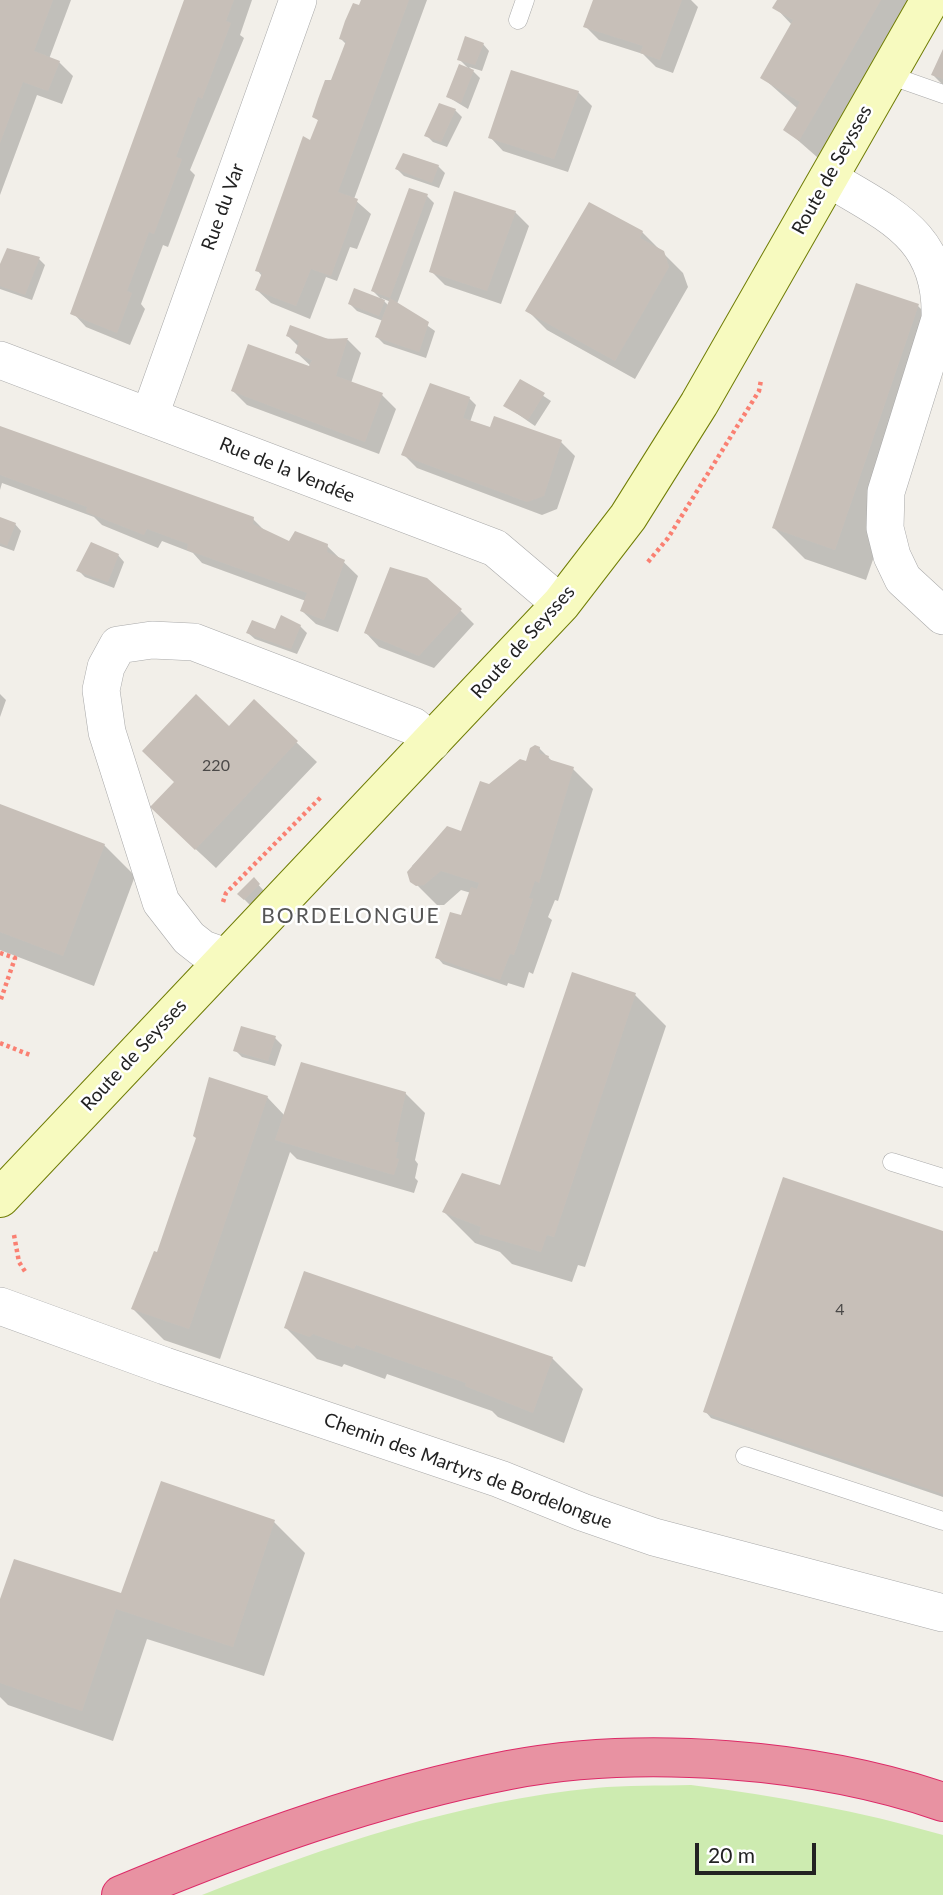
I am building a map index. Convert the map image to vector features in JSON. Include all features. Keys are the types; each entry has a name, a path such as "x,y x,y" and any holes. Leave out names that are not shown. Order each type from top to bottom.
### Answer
{"highway":[{"path":"121,1895 282,1833 379,1801 510,1770 615,1759 721,1760 822,1771 943,1802"}],"main road":[{"name":"Route de Seysses","path":"0,1198 215,953 432,742 561,604 628,517 692,415 930,0"}],"street":[{"name":"Rue du Var","path":"150,415 299,0"},
{"path":"828,178 905,224 924,244 937,270 943,295 940,319 886,492 885,528 892,556 903,579 943,616"},
{"name":"Rue de la Vendée","path":"0,360 150,415 331,488 495,548 561,604"},
{"path":"215,953 189,938 161,902 107,732 101,690 106,667 118,645 152,640 194,642 413,726 432,742"},
{"name":"Chemin des Martyrs de Bordelongue","path":"0,1306 165,1366 500,1479 654,1537 943,1613"}],"lane":[{"path":"517,20 525,0"},
{"path":"886,74 943,94"},
{"path":"892,1163 943,1178"},
{"path":"745,1456 943,1521"}],"path":[{"path":"215,953 226,893 315,800 324,795"},
{"path":"0,953 15,958 0,1002"},
{"path":"0,1043 30,1055"}],"green space":[{"path":"691,1785 818,1805 943,1835 943,1895 202,1895 346,1843 494,1803 595,1788"}],"building":[{"path":"0,0 53,0 34,51 60,61 48,91 23,82 0,143"},
{"path":"184,0 234,0 226,21 231,23 202,99 198,97 176,157 182,159 154,234 149,232 127,291 132,293 117,333 70,314"},
{"path":"361,0 409,0 338,192 358,199 331,276 311,269 296,306 255,290 262,273 255,271 303,136 310,140 318,120 312,117 325,80 331,80 346,41 339,39 345,21 353,3 359,5"},
{"path":"593,0 682,0 660,60 640,53 643,46 583,27"},
{"path":"777,0 881,0 799,141 783,130 800,102 760,78 793,20 772,8"},
{"path":"465,36 484,43 475,65 457,60"},
{"path":"943,49 943,79 931,75"},
{"path":"459,64 474,70 461,103 446,97"},
{"path":"511,70 579,91 554,159 488,138"},
{"path":"439,103 456,109 441,142 424,136"},
{"path":"403,153 439,165 432,183 395,169"},
{"path":"409,188 428,194 390,298 371,291"},
{"path":"454,191 516,211 487,291 429,272"},
{"path":"589,202 643,231 640,238 664,251 669,267 615,361 525,311"},
{"path":"7,248 40,257 25,295 0,286 0,264"},
{"path":"856,283 919,304 835,550 772,528"},
{"path":"354,288 385,300 379,316 348,304"},
{"path":"390,298 429,322 419,352 375,337"},
{"path":"290,325 328,339 348,338 336,376 383,393 365,442 231,391 248,344 309,366 312,360 295,353 299,341 286,336"},
{"path":"520,379 545,393 528,420 503,406"},
{"path":"430,383 470,397 463,418 490,427 494,416 562,440 544,496 527,502 401,455"},
{"path":"0,426 254,517 253,524 289,541 295,531 328,544 327,552 345,560 324,620 300,611 307,593 187,550 188,544 147,529 144,535 86,512 87,507 0,475"},
{"path":"0,517 16,523 7,546 0,543"},
{"path":"91,542 119,554 108,582 76,571"},
{"path":"390,567 427,578 462,609 419,656 364,633"},
{"path":"281,615 301,625 291,649 246,633 252,620 275,629"},
{"path":"196,694 229,726 254,699 298,741 195,850 150,807 174,782 142,751"},
{"path":"535,745 540,747 539,753 549,756 548,759 574,767 539,883 535,881 529,898 533,899 514,955 510,954 500,980 435,958 450,912 461,915 471,887 477,889 479,883 441,871 424,885 416,886 410,882 407,872 447,826 461,831 480,781 489,784 520,759 526,761 530,748"},
{"path":"0,804 105,844 63,956 0,932"},
{"path":"254,877 260,884 244,900 237,894"},
{"path":"572,972 636,993 554,1237 547,1235 541,1252 479,1234 481,1227 442,1212 462,1173 500,1185"},
{"path":"241,1026 276,1036 268,1061 233,1051"},
{"path":"301,1062 406,1092 395,1142 399,1142 396,1158 399,1159 394,1175 275,1140"},
{"path":"209,1077 268,1096 189,1329 131,1309 154,1251 157,1252 196,1138 193,1136"},
{"path":"783,1177 943,1231 943,1494 703,1412"},
{"path":"304,1271 553,1357 533,1413 465,1386 466,1383 356,1345 354,1349 313,1334 310,1337 284,1328"},
{"path":"161,1481 275,1520 233,1647 116,1609 82,1711 0,1683 0,1599 14,1559 121,1593"}],"district":[{"name":"BORDELONGUE","path":"351,916"}]}
